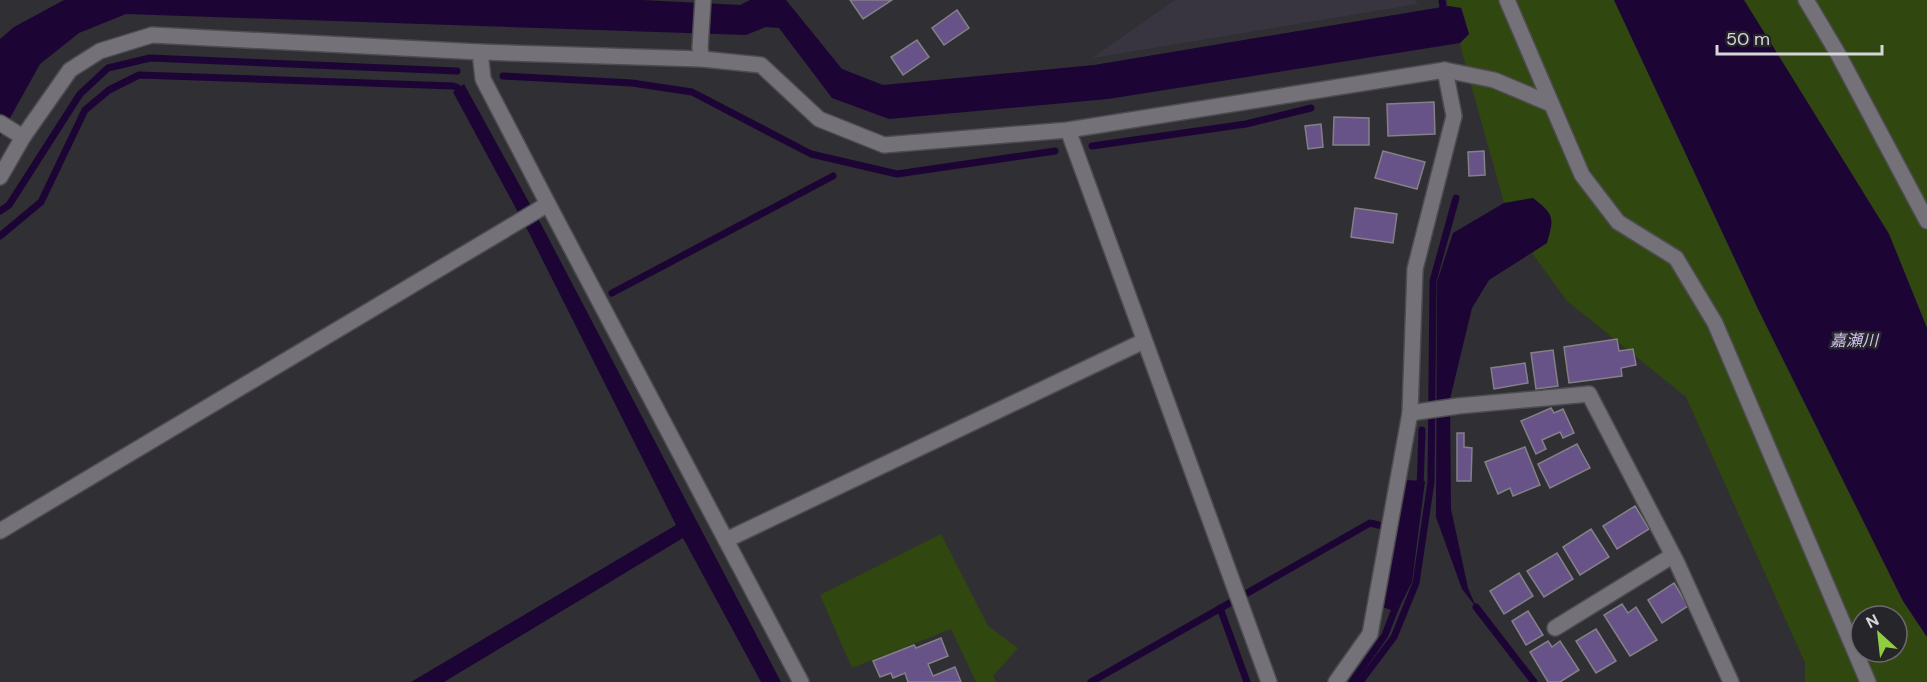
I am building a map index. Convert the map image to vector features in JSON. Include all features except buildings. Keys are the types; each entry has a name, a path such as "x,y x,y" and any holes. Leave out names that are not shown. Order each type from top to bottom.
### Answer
{"street":[{"path":"701,54 703,0"},
{"path":"1507,0 1582,175 1618,222 1676,258 1715,323 1868,682"},
{"path":"1806,0 1837,52 1927,221"},
{"path":"0,177 24,137 70,70 100,51 152,35 480,52 701,54 761,66 819,119 884,145 1068,130 1445,70 1494,80 1551,104"},
{"path":"480,52 483,79 544,207 801,682"},
{"path":"1336,682 1370,634 1410,413 1415,269 1454,116 1445,70"},
{"path":"0,123 24,137"},
{"path":"1068,130 1269,682"},
{"path":"0,531 544,207"},
{"path":"726,540 1144,341"},
{"path":"1410,413 1458,406 1589,394 1672,556 1731,682"},
{"path":"1555,628 1672,556"}],"shaded area":[{"path":"1175,0 1415,0 1418,4 1092,58"}],"green space":[{"path":"1447,0 1614,0 1759,311 1905,604 1849,604 1849,664 1909,664 1909,610 1927,637 1927,682 1805,682 1805,663 1686,397 1567,301 1532,253 1547,243 1533,198 1504,203 1460,43 1469,34 1462,8 1448,6"},
{"path":"1744,0 1927,0 1927,328 1889,234"},
{"path":"941,534 988,626 1018,648 993,676 996,682 976,682 951,629 852,668 820,595"}],"water":[{"path":"64,0 642,0 740,5 750,0 786,0 842,69 883,85 1094,65 1448,6 1461,8 1469,34 1460,43 1108,99 889,119 832,98 779,28 766,27 746,35 126,14 79,33 40,64 0,136 0,39 14,27"},
{"name":"嘉瀬川","path":"1614,0 1744,0 1889,234 1927,328 1927,637 1909,610 1909,604 1903,601 1759,311"},
{"path":"464,84 542,226 781,682 761,682 683,538 444,682 411,682 676,525 527,229 453,92"},
{"path":"1533,198 1549,213 1551,218 1547,243 1489,280 1472,308 1450,399 1451,509 1468,588 1476,607 1462,589 1436,517 1437,282 1453,233 1504,203"},
{"path":"1406,480 1425,481 1412,582 1397,612 1382,607"}],"waterway":[{"path":"1442,0 1444,15"},
{"path":"0,211 9,205 80,94 108,68 150,58 457,71"},
{"path":"0,236 41,202 85,110 109,90 139,75 458,88"},
{"path":"503,76 632,83 692,92 811,154 897,174 1055,151"},
{"path":"1092,146 1246,124 1311,108"},
{"path":"612,293 833,176"},
{"path":"1360,682 1394,637 1416,583 1431,482 1433,281 1456,198"},
{"path":"1420,488 1422,430"},
{"path":"1091,682 1370,523 1391,528"},
{"path":"1352,682 1385,635 1397,604"},
{"path":"1476,607 1534,682"},
{"path":"1220,608 1247,682"}]}
